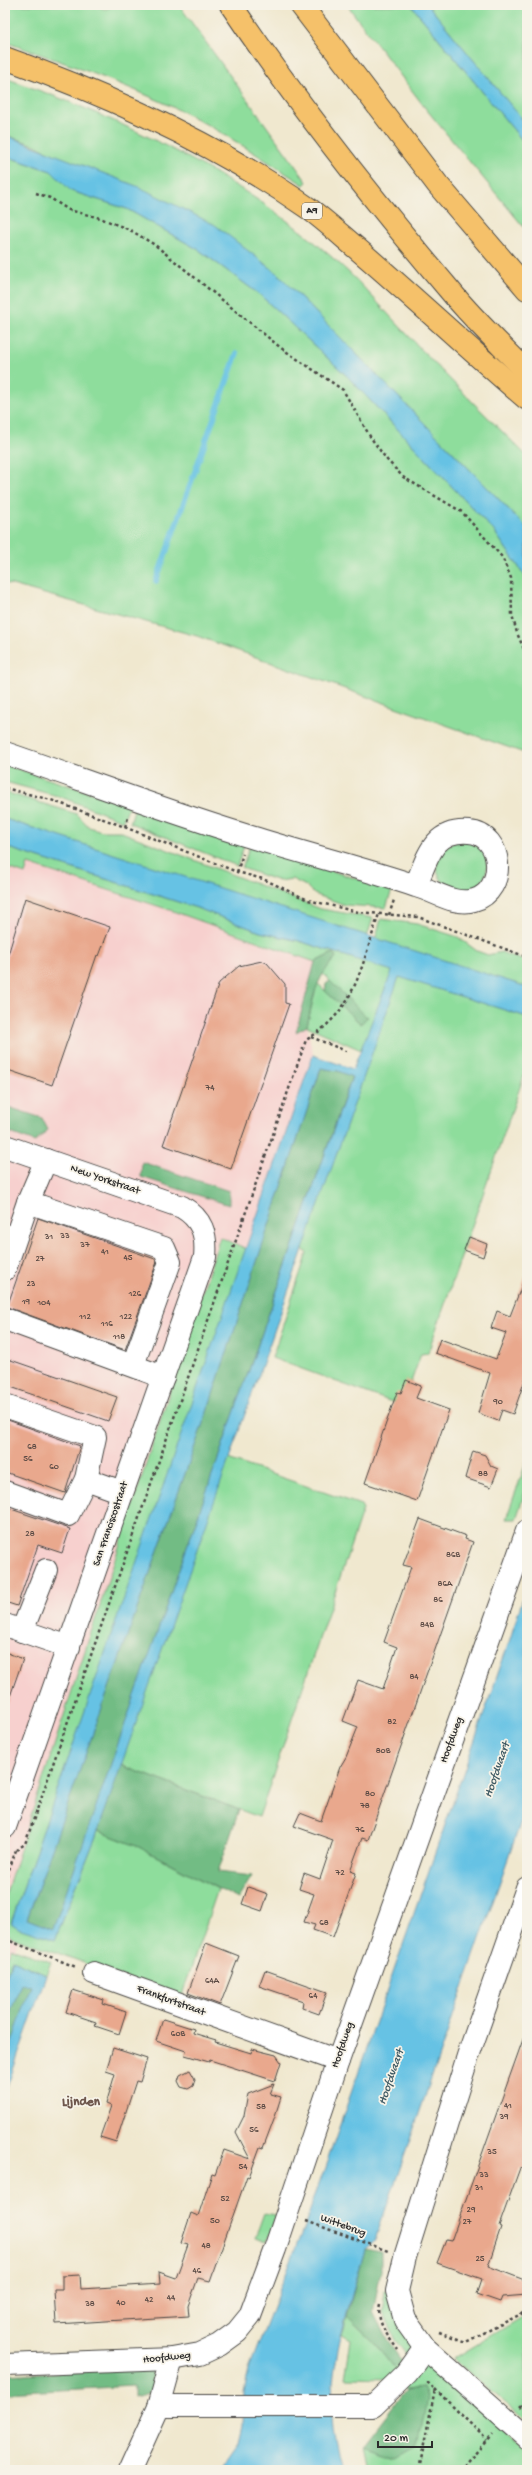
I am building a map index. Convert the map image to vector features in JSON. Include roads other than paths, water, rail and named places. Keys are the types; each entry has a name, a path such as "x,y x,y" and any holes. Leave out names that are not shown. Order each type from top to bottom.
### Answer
{"highway":[{"path":"231,5 261,50 352,170 453,294 527,372"},
{"path":"301,5 438,185 527,289"},
{"name":"A9","path":"5,58 59,78 201,142 308,208 393,279 461,342 527,398"}],"street":[{"path":"5,753 249,837 416,885"},
{"name":"New Yorkstraat","path":"5,1146 182,1207 196,1216 200,1222"},
{"path":"5,1269 28,1202 46,1160"},
{"path":"28,1202 164,1248 170,1262 133,1365"},
{"name":"San Franciscostraat","path":"5,1826 10,1795 69,1647 205,1257 206,1239 200,1222"},
{"path":"5,1319 163,1377"},
{"path":"5,1406 95,1437 86,1479 68,1515 5,1492"},
{"path":"86,1479 122,1492"},
{"name":"Hoofdweg","path":"5,2365 172,2360 200,2354 219,2345 237,2332 250,2316 275,2250 338,2061 527,1531"},
{"path":"46,1570 14,1628 69,1647"},
{"path":"527,1888 468,2056 405,2257 397,2291 405,2320 426,2348 527,2438"},
{"name":"Frankfurtstraat","path":"94,1973 338,2061"},
{"path":"159,2406 373,2406 410,2370 426,2348"},
{"path":"130,2470 159,2406 172,2360"}],"water":[{"path":"411,5 428,5 527,125 527,146"},
{"path":"5,135 139,187 215,225 278,274 527,528 527,583 525,576 494,531 348,377 259,294 199,250 127,209 71,191 51,171 5,156"},
{"path":"5,819 527,987 527,1017 399,977 98,1831 55,1940 18,1928 11,1923 313,1055 353,1069 392,971 299,941 260,932 197,908 5,847","holes":["321,1068 338,1071 352,1077 53,1929 27,1919 208,1409"]},
{"name":"Hoofdvaart","path":"527,1585 527,1804 375,2240 365,2249 342,2331 336,2359 332,2415 335,2443 343,2470 219,2470 239,2442 243,2425 244,2393 249,2369 308,2216 509,1642"},
{"path":"12,1960 46,1975 5,2093 5,2063 31,1986 21,1984 5,2027 5,1980"}],"waterway":[{"path":"156,581 237,353"}],"district":[{"name":"Lijnden","path":"81,2102"}]}
